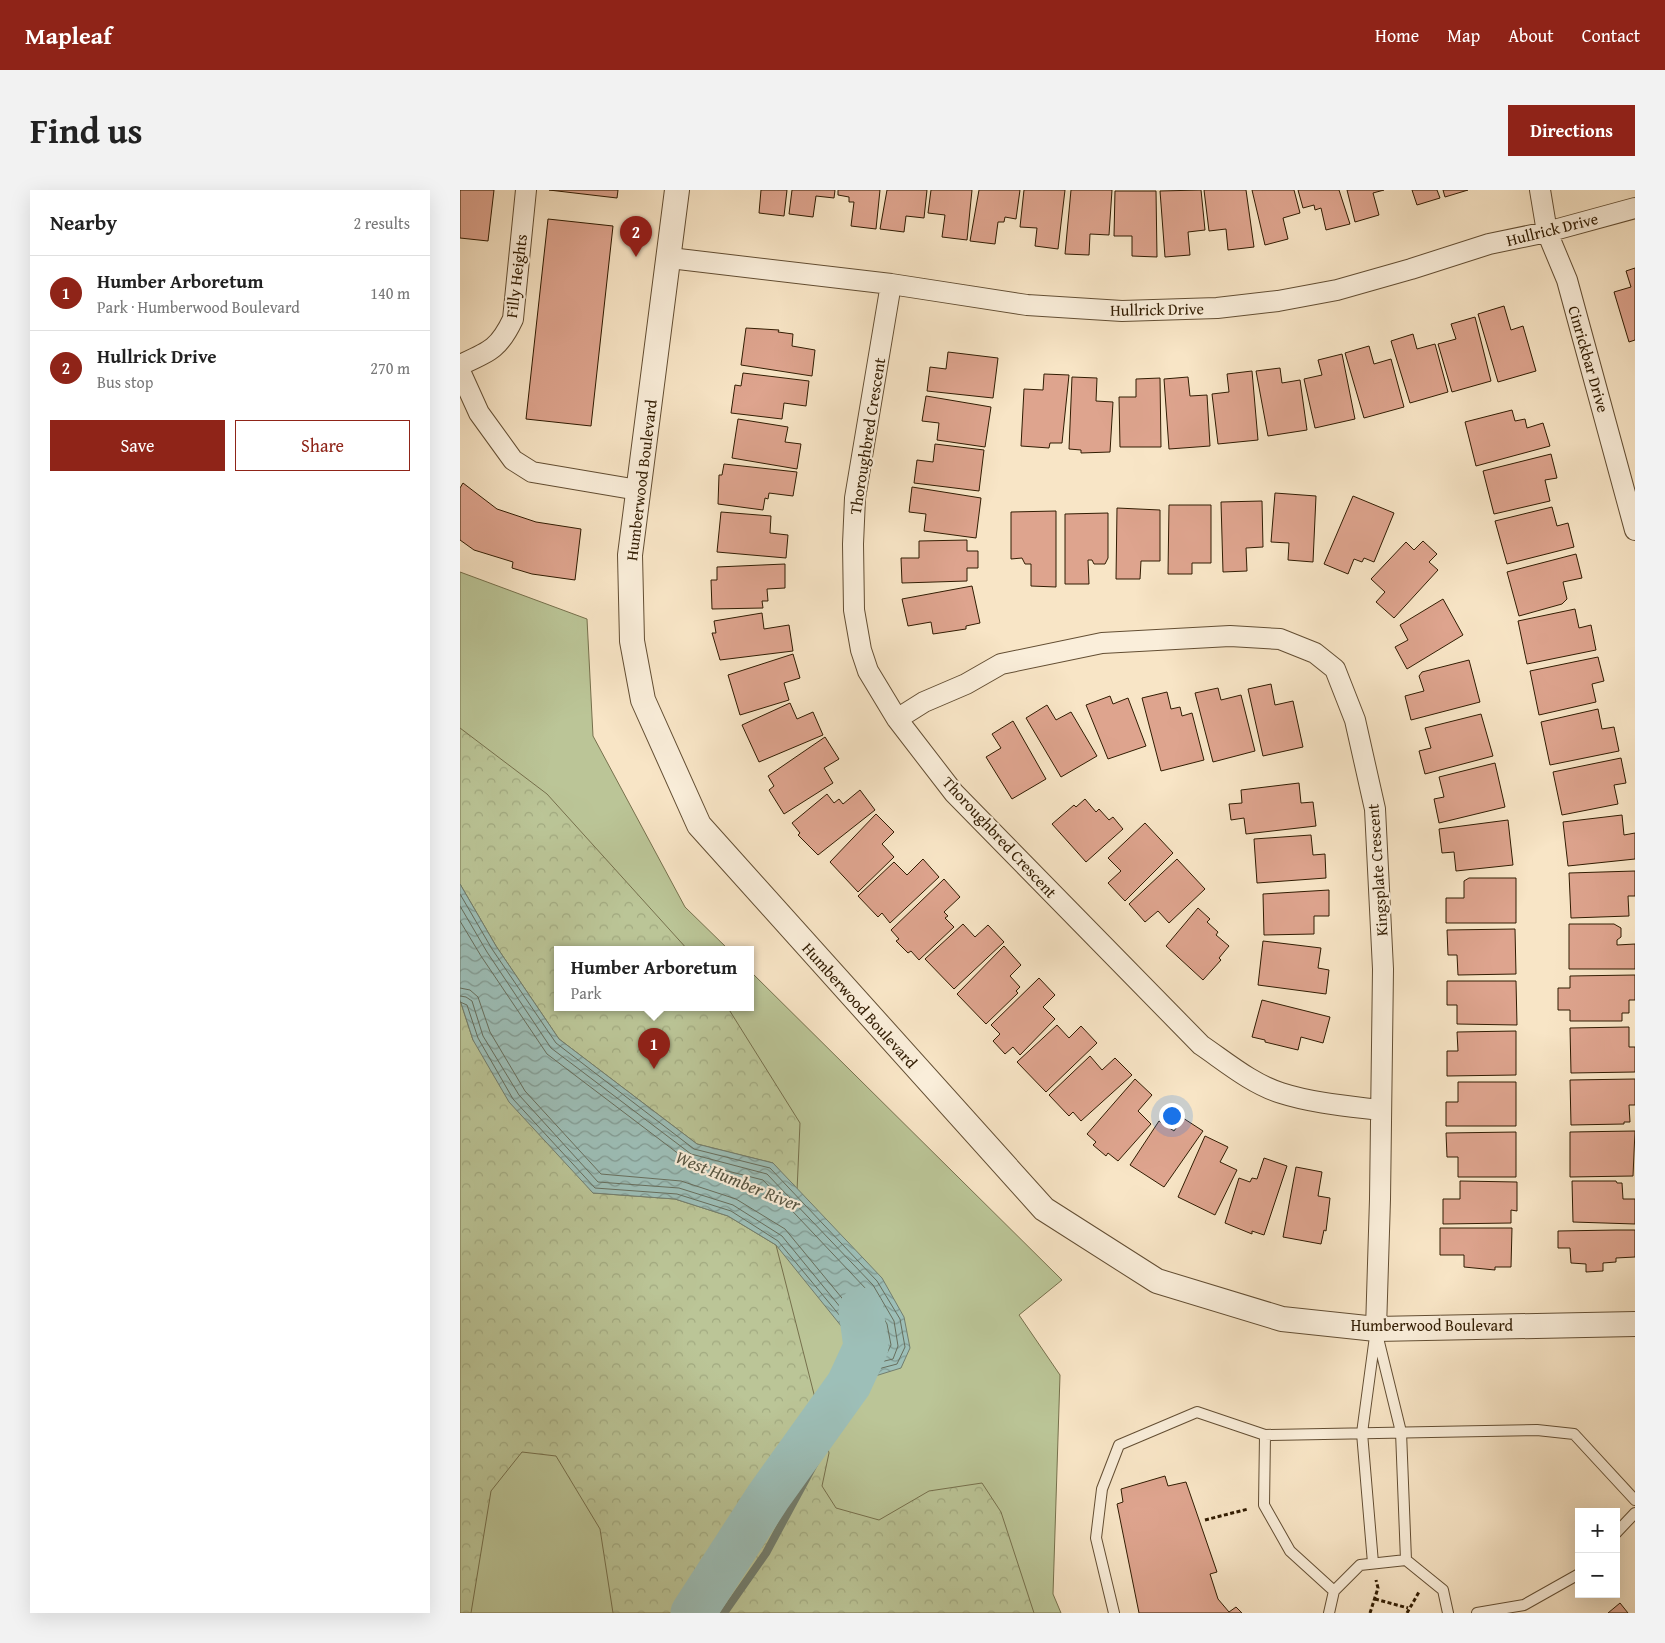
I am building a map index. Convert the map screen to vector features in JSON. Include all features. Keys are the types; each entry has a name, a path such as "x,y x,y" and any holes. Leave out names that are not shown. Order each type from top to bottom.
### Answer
{"street":[{"name":"Filly Heights","path":"460,365 487,353 504,339 513,319 526,190"},
{"name":"Humberwood Boulevard","path":"677,190 670,258 630,555 632,640 643,700 699,825 1044,1209 1157,1281 1282,1319 1376,1329 1635,1324"},
{"name":"Cinrickbar Drive","path":"1540,190 1547,232 1567,280 1635,530"},
{"name":"Hullrick Drive","path":"670,258 891,284 1027,305 1122,311 1217,308 1278,301 1337,290 1489,244 1547,232 1635,208"},
{"name":"Thoroughbred Crescent","path":"891,284 855,498 854,610 861,650 868,671 897,719 954,793 1201,1045 1242,1073 1280,1093 1338,1105 1380,1110"},
{"path":"460,371 480,413 513,460 532,472 638,490"},
{"name":"Kingsplate Crescent","path":"897,719 924,702 966,684 1001,664 1102,643 1230,636 1280,638 1315,654 1334,669 1355,720 1374,809 1383,969 1376,1329"}],"lane":[{"path":"1376,1329 1401,1432 1406,1560"},
{"path":"1373,1563 1362,1433 1376,1329"},
{"path":"1114,1613 1096,1538 1102,1489 1119,1445 1197,1412 1265,1434 1537,1430 1574,1434 1635,1500"},
{"path":"1265,1434 1264,1505 1290,1551 1334,1591"},
{"path":"1620,1530 1635,1513"},
{"path":"1329,1613 1334,1591 1360,1565 1406,1560 1442,1590 1448,1613"},
{"path":"1477,1613 1524,1605 1575,1576"}],"path":[{"path":"1205,1520 1264,1505"},
{"path":"1370,1613 1378,1588 1373,1563"},
{"path":"1407,1613 1408,1608 1429,1579"},
{"path":"1375,1599 1408,1608"}],"green space":[{"path":"460,572 587,619 593,736 685,907 725,946 554,946 554,1011 754,1011 754,975 1062,1280 1019,1315 1060,1375 1053,1594 1061,1613 460,1613"},
{"path":"460,728 547,794 684,946 554,946 554,1011 730,1011 800,1123 797,1191 773,1163 697,1144 559,1039 496,946 460,884"},
{"path":"460,1000 473,1040 593,1193 675,1199 728,1216 776,1245 829,1453 822,1486 836,1508 879,1520 929,1491 982,1483 1001,1512 1034,1613 613,1613 600,1529 556,1456 522,1452 491,1491 471,1613 460,1613"}],"water":[{"path":"460,884 496,946 559,1039 697,1144 773,1163 882,1278 904,1317 910,1348 901,1368 859,1381 850,1337 776,1245 728,1216 675,1199 593,1193 509,1102 473,1040 460,1000"}],"building":[{"path":"460,190 494,190 488,241 460,238"},
{"path":"549,190 618,190 617,198"},
{"path":"761,190 787,190 784,216 759,213"},
{"path":"792,190 835,190 834,198 816,196 813,217 789,214"},
{"path":"838,190 880,190 876,229 851,226 854,202 849,202 849,197 838,195"},
{"path":"887,190 927,190 924,218 906,216 904,232 880,229"},
{"path":"931,190 972,190 967,240 942,237 945,215 928,213"},
{"path":"979,190 1020,190 1016,219 1005,217 1004,222 998,222 995,244 970,241"},
{"path":"1024,190 1065,190 1058,249 1035,246 1037,228 1020,227"},
{"path":"1071,190 1112,190 1109,235 1090,234 1089,255 1065,254"},
{"path":"1201,190 1205,230 1188,232 1190,255 1165,257 1160,191"},
{"path":"1204,190 1246,190 1254,247 1228,250 1226,229 1209,231"},
{"path":"1252,190 1294,190 1300,213 1283,218 1288,239 1265,245"},
{"path":"1298,190 1339,190 1350,224 1326,230 1321,208 1315,210 1314,205 1303,208"},
{"path":"1347,190 1384,190 1373,193 1379,215 1355,222"},
{"path":"1412,190 1437,190 1440,198 1417,205"},
{"path":"1443,190 1468,190 1445,197"},
{"path":"1115,191 1156,191 1157,257 1132,256 1132,236 1114,236"},
{"path":"548,219 613,226 591,426 526,419"},
{"path":"1635,268 1635,340 1629,342 1614,292 1631,287 1626,271"},
{"path":"1504,306 1511,330 1523,326 1536,371 1498,382 1478,314"},
{"path":"1475,317 1491,381 1452,392 1438,344 1456,339 1451,324"},
{"path":"746,328 779,330 778,332 793,334 792,346 815,350 812,376 741,365"},
{"path":"1413,334 1417,349 1435,344 1448,392 1410,403 1391,341"},
{"path":"1369,346 1374,364 1391,359 1404,407 1364,418 1345,353"},
{"path":"948,352 998,358 993,398 927,391 930,367 946,369"},
{"path":"1342,354 1355,419 1315,428 1304,379 1322,375 1318,360"},
{"path":"1280,368 1282,383 1300,380 1307,430 1268,436 1256,371"},
{"path":"1252,371 1258,440 1218,444 1212,394 1229,392 1227,374"},
{"path":"743,373 809,381 806,406 784,403 782,419 731,413 735,385 741,386"},
{"path":"1044,374 1069,375 1062,443 1050,443 1049,448 1021,446 1024,389 1043,390"},
{"path":"1072,377 1097,378 1096,401 1113,402 1110,452 1081,453 1081,450 1069,449"},
{"path":"1188,377 1190,396 1207,395 1210,446 1169,449 1164,379"},
{"path":"1160,378 1161,447 1120,447 1119,397 1136,397 1136,379"},
{"path":"926,396 991,407 985,447 937,440 939,423 922,421"},
{"path":"1512,410 1515,421 1525,419 1527,428 1543,423 1550,446 1476,466 1465,422"},
{"path":"738,419 788,427 785,442 801,444 797,469 732,458"},
{"path":"935,444 984,450 979,491 914,483 917,460 933,462"},
{"path":"1551,454 1557,478 1545,480 1550,501 1494,514 1483,471"},
{"path":"724,464 797,472 793,496 769,493 768,499 765,498 763,510 718,504 719,475 722,475"},
{"path":"463,483 497,509 536,522 581,529 575,580 532,574 512,568 513,562 474,550 460,540 460,488"},
{"path":"912,487 981,498 976,538 924,531 926,514 909,512"},
{"path":"1275,493 1316,496 1313,562 1288,560 1289,543 1271,542"},
{"path":"1353,496 1394,513 1374,562 1364,558 1362,562 1354,559 1348,574 1324,564"},
{"path":"1262,501 1263,547 1246,548 1247,571 1223,572 1221,502"},
{"path":"1169,505 1211,505 1211,563 1192,563 1192,574 1168,574"},
{"path":"1552,507 1557,526 1568,523 1574,547 1507,564 1495,521"},
{"path":"1117,508 1160,510 1160,561 1141,561 1140,579 1116,579"},
{"path":"1056,511 1056,587 1031,586 1031,564 1025,564 1022,558 1011,559 1011,512"},
{"path":"721,512 771,516 770,533 788,535 786,558 717,552"},
{"path":"1108,513 1108,558 1105,564 1094,564 1092,560 1088,560 1089,584 1065,584 1065,514"},
{"path":"967,540 967,551 978,551 978,568 967,568 967,581 902,583 901,558 919,558 919,541"},
{"path":"1423,541 1437,554 1429,562 1438,570 1394,618 1376,602 1385,592 1371,579 1406,542 1414,550"},
{"path":"1576,554 1582,578 1563,582 1567,599 1562,604 1519,616 1507,572"},
{"path":"785,564 785,588 767,589 768,601 762,601 763,608 712,609 711,580 717,580 717,567"},
{"path":"972,586 980,623 966,626 966,629 933,634 931,622 908,626 902,599"},
{"path":"1443,599 1463,635 1407,669 1395,647 1408,640 1400,625"},
{"path":"1575,609 1579,628 1591,625 1596,650 1527,664 1518,621"},
{"path":"762,613 764,629 789,625 793,651 720,660 712,633 716,633 714,621"},
{"path":"793,654 800,678 784,683 789,700 740,715 728,675"},
{"path":"1598,657 1604,681 1592,684 1596,702 1539,715 1530,671"},
{"path":"1469,660 1480,702 1411,720 1405,696 1424,691 1419,676 1422,672"},
{"path":"1271,684 1275,705 1293,701 1303,747 1263,756 1248,689"},
{"path":"1218,688 1221,700 1241,695 1255,751 1213,762 1195,693"},
{"path":"1167,692 1171,709 1180,707 1182,716 1192,713 1204,760 1161,771 1142,698"},
{"path":"1110,696 1113,704 1128,698 1146,746 1108,759 1086,705"},
{"path":"790,703 797,719 813,712 823,735 759,762 742,725"},
{"path":"1047,705 1056,720 1071,712 1097,756 1061,777 1026,718"},
{"path":"1598,709 1602,729 1614,727 1619,751 1550,765 1541,722"},
{"path":"1481,714 1493,756 1425,774 1419,751 1431,748 1425,728"},
{"path":"1013,721 1046,779 1012,799 986,757 1001,748 992,734"},
{"path":"825,737 839,759 824,768 833,783 784,814 769,790 774,786 768,776"},
{"path":"1621,758 1626,783 1614,785 1618,804 1562,815 1553,772"},
{"path":"1495,763 1505,807 1439,823 1434,799 1444,797 1439,777"},
{"path":"1299,783 1301,803 1313,802 1316,826 1246,834 1244,818 1231,820 1229,804 1242,803 1241,790"},
{"path":"860,790 875,810 818,855 798,835 800,833 792,823 827,794 834,803 839,799 843,804"},
{"path":"1085,799 1096,812 1099,809 1109,820 1113,817 1123,829 1086,862 1052,824 1074,805 1076,807"},
{"path":"876,814 894,832 882,844 894,857 858,892 830,862"},
{"path":"1622,815 1624,835 1635,833 1635,859 1568,866 1563,822"},
{"path":"1508,820 1513,865 1456,871 1454,852 1442,853 1439,829"},
{"path":"1145,823 1173,853 1125,901 1108,883 1121,871 1108,858"},
{"path":"1311,835 1313,855 1325,854 1326,878 1257,883 1254,839"},
{"path":"923,859 939,877 890,923 882,913 878,917 858,896 894,862 907,875"},
{"path":"1177,859 1205,889 1169,923 1158,911 1145,922 1129,904"},
{"path":"1635,871 1635,896 1628,896 1629,916 1571,918 1569,873"},
{"path":"1469,878 1516,878 1516,923 1446,923 1446,898 1464,898 1464,881"},
{"path":"944,879 960,897 944,912 948,916 945,918 954,927 919,960 911,951 908,953 896,941 899,939 891,930"},
{"path":"1329,890 1329,916 1314,916 1314,934 1264,935 1263,894"},
{"path":"1198,908 1210,919 1207,922 1218,932 1216,935 1229,946 1219,958 1221,960 1203,980 1166,946"},
{"path":"963,924 975,937 988,925 1004,942 954,989 925,959"},
{"path":"1569,924 1614,924 1621,928 1621,937 1617,940 1617,945 1635,944 1635,969 1569,969"},
{"path":"1515,929 1516,974 1458,975 1457,955 1448,955 1447,930"},
{"path":"1263,941 1321,948 1318,968 1329,970 1326,994 1258,985"},
{"path":"1004,946 1021,965 1010,976 1020,987 1016,991 1018,993 986,1024 957,994"},
{"path":"1635,975 1635,1000 1629,1000 1629,1013 1622,1013 1622,1021 1570,1021 1570,1010 1558,1010 1558,988 1570,988 1570,976"},
{"path":"1039,978 1055,995 1043,1007 1055,1019 1020,1055 1013,1047 1005,1054 993,1041 1000,1034 991,1025"},
{"path":"1447,981 1516,981 1517,1025 1457,1024 1457,1005 1447,1005"},
{"path":"1262,1000 1330,1017 1323,1043 1301,1037 1298,1050 1252,1037"},
{"path":"1057,1025 1069,1038 1081,1026 1097,1043 1046,1092 1017,1062"},
{"path":"1629,1027 1629,1047 1635,1047 1635,1072 1571,1073 1570,1028"},
{"path":"1516,1031 1516,1075 1447,1076 1447,1051 1458,1051 1457,1032"},
{"path":"1090,1056 1102,1070 1115,1058 1132,1075 1081,1121 1073,1112 1069,1116 1049,1095"},
{"path":"1135,1079 1152,1095 1138,1111 1151,1124 1118,1161 1108,1153 1106,1156 1093,1145 1096,1142 1087,1134"},
{"path":"1635,1079 1635,1105 1629,1105 1630,1122 1624,1122 1624,1124 1571,1125 1570,1080"},
{"path":"1458,1082 1516,1082 1516,1126 1446,1126 1446,1102 1458,1102"},
{"path":"1183,1118 1203,1131 1164,1187 1130,1165 1159,1121 1174,1131"},
{"path":"1635,1131 1633,1176 1570,1177 1570,1132"},
{"path":"1516,1132 1516,1177 1458,1177 1458,1157 1447,1157 1446,1133"},
{"path":"1205,1136 1228,1147 1220,1162 1237,1170 1215,1215 1178,1197"},
{"path":"1264,1158 1287,1166 1264,1235 1252,1231 1252,1234 1225,1223 1239,1178 1250,1182 1252,1178 1257,1179"},
{"path":"1296,1167 1322,1172 1318,1196 1330,1198 1326,1231 1324,1230 1321,1244 1283,1237"},
{"path":"1460,1181 1517,1182 1517,1211 1511,1210 1511,1223 1443,1224 1443,1199 1460,1199"},
{"path":"1572,1181 1616,1181 1617,1183 1622,1183 1623,1199 1635,1199 1635,1224 1573,1222"},
{"path":"1440,1228 1512,1228 1511,1267 1495,1267 1495,1270 1464,1267 1464,1255 1440,1255"},
{"path":"1635,1230 1635,1257 1616,1258 1616,1262 1603,1263 1603,1271 1586,1272 1586,1264 1571,1263 1570,1248 1558,1248 1558,1231"},
{"path":"1165,1476 1168,1486 1186,1482 1217,1572 1210,1574 1218,1599 1229,1612 1236,1607 1242,1613 1139,1613 1117,1504 1123,1502 1121,1489"},
{"path":"1620,1603 1628,1613 1608,1613"}],"waterway":[{"name":"West Humber River","path":"693,1613 768,1497 849,1384 866,1347 861,1310"},
{"path":"724,1613 766,1553 859,1381"}],"place":[{"name":"Hullrick Drive","path":"636,257"},
{"name":"Humber Arboretum","path":"654,1069"}]}
